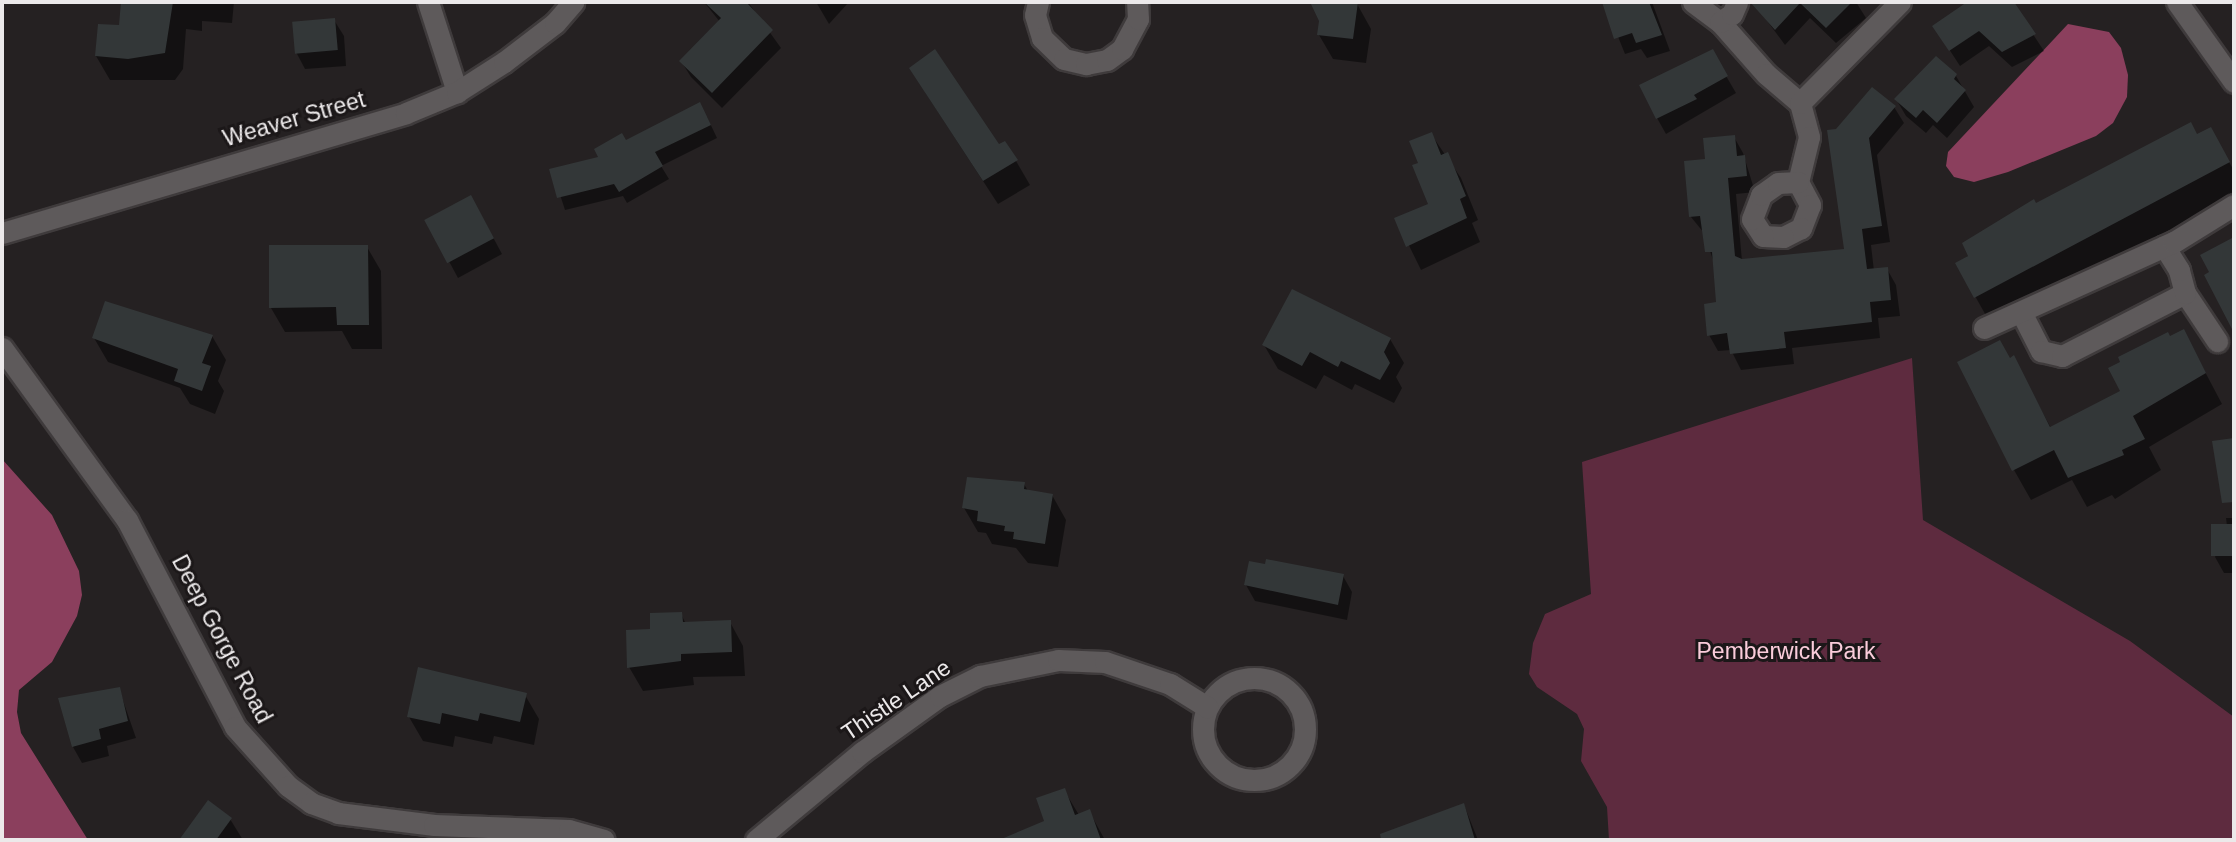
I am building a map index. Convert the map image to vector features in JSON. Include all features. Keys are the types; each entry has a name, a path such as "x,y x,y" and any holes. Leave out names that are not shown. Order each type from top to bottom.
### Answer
{"street":[{"path":"428,2 457,92"},
{"name":"Weaver Street","path":"2,233 323,139 457,92 555,23 573,2"},
{"path":"1038,2 1035,15 1042,38 1064,59 1086,64 1107,60 1122,50 1138,19 1137,2"},
{"path":"1693,2 1720,22 1766,74 1800,103 1809,137 1798,182"},
{"path":"1720,22 1732,13 1737,2"},
{"path":"1800,103 1900,2"},
{"path":"2177,2 2234,82"},
{"path":"1984,328 2164,246 2234,205"},
{"path":"2164,246 2179,270 2185,293 2217,341"},
{"path":"2021,312 2041,351 2062,356 2185,293"},
{"name":"Deep Gorge Road","path":"2,348 127,520 235,727 288,786 311,803 338,813 434,825 569,830 604,840"},
{"name":"Thistle Lane","path":"756,840 862,752 940,696 980,676 1058,660 1105,662 1170,684 1207,707"},
{"path":"1247,678 1276,683 1294,697 1305,721 1297,757 1287,769 1265,780 1233,777 1207,750 1202,732 1207,707 1225,687 1247,678"}],"green space":[{"name":"Pemberwick Park","path":"1912,358 1923,520 2130,641 2234,717 2234,840 1609,840 1607,807 1581,761 1584,729 1577,714 1537,687 1529,674 1533,643 1545,614 1591,594 1582,462"}],"shaded area":[{"path":"2068,24 2109,32 2121,48 2128,75 2127,97 2113,123 2096,136 2008,172 1974,182 1954,177 1946,166 1948,152"},
{"path":"2,459 52,515 79,571 82,595 77,616 52,662 19,690 17,712 21,733 88,840 2,840"}],"building":[{"path":"121,2 173,2 165,53 128,59 95,56 98,24 119,25"},
{"path":"704,2 746,2 773,30 712,93 679,61 721,18"},
{"path":"1310,2 1358,2 1353,39 1317,35 1319,21"},
{"path":"1602,2 1649,2 1662,35 1636,43 1632,33 1614,39"},
{"path":"1750,2 1852,2 1826,28 1800,3 1775,30"},
{"path":"1967,2 2014,2 2036,34 2002,52 1979,31 1949,51 1932,26"},
{"path":"335,18 338,50 295,54 292,22"},
{"path":"935,49 999,144 1005,141 1018,160 983,181 909,68"},
{"path":"1713,49 1728,76 1694,95 1697,99 1656,119 1639,85"},
{"path":"1936,56 1957,74 1954,79 1966,90 1937,123 1923,110 1916,118 1894,99"},
{"path":"1872,87 1896,106 1869,138 1882,226 1862,229 1867,269 1888,267 1891,300 1870,302 1872,322 1784,332 1786,348 1730,354 1727,333 1707,336 1704,304 1716,302 1712,252 1705,252 1700,216 1689,217 1684,161 1705,159 1703,138 1735,135 1737,156 1745,155 1747,176 1728,178 1735,256 1742,259 1844,249 1827,130 1836,129"},
{"path":"700,102 711,125 655,152 663,166 619,192 614,184 557,198 549,169 598,157 594,149 622,133 626,140"},
{"path":"2191,122 2197,134 2211,127 2230,162 1974,298 1955,263 1968,256 1962,243 2034,199 2036,203"},
{"path":"1432,132 1441,155 1448,152 1466,196 1460,199 1467,218 1406,247 1394,218 1428,204 1412,165 1418,163 1409,141"},
{"path":"471,195 494,238 447,263 424,220"},
{"path":"2234,237 2234,333 2204,275 2209,272 2200,255"},
{"path":"269,245 368,245 369,325 337,325 336,307 269,308"},
{"path":"1292,289 1391,338 1384,352 1390,363 1380,380 1341,361 1338,367 1310,352 1302,366 1262,345"},
{"path":"105,301 213,335 202,363 211,366 202,391 174,381 178,369 92,338"},
{"path":"2184,329 2206,373 2133,416 2145,439 2122,450 2124,455 2068,478 2054,450 2012,471 1957,362 2000,340 2010,358 2014,355 2050,427 2120,391 2108,368 2120,362 2118,357 2168,332 2170,336"},
{"path":"2234,438 2234,502 2222,503 2212,441"},
{"path":"967,477 1025,482 1024,489 1053,494 1045,544 1013,539 1014,532 1004,531 1005,526 977,521 978,511 962,508"},
{"path":"2211,524 2234,524 2234,556 2211,556"},
{"path":"1266,559 1344,574 1338,605 1244,585 1249,561 1265,564"},
{"path":"682,612 683,622 731,620 732,652 681,654 681,661 627,668 626,630 650,629 650,613"},
{"path":"418,667 527,693 520,722 480,713 478,721 442,713 440,724 407,717"},
{"path":"120,687 128,721 99,729 101,739 72,747 58,698"},
{"path":"1065,788 1075,815 1090,809 1101,840 999,840 1044,821 1036,798"},
{"path":"208,800 232,818 216,840 179,840"},
{"path":"1464,803 1475,840 1381,840 1380,834"}]}
